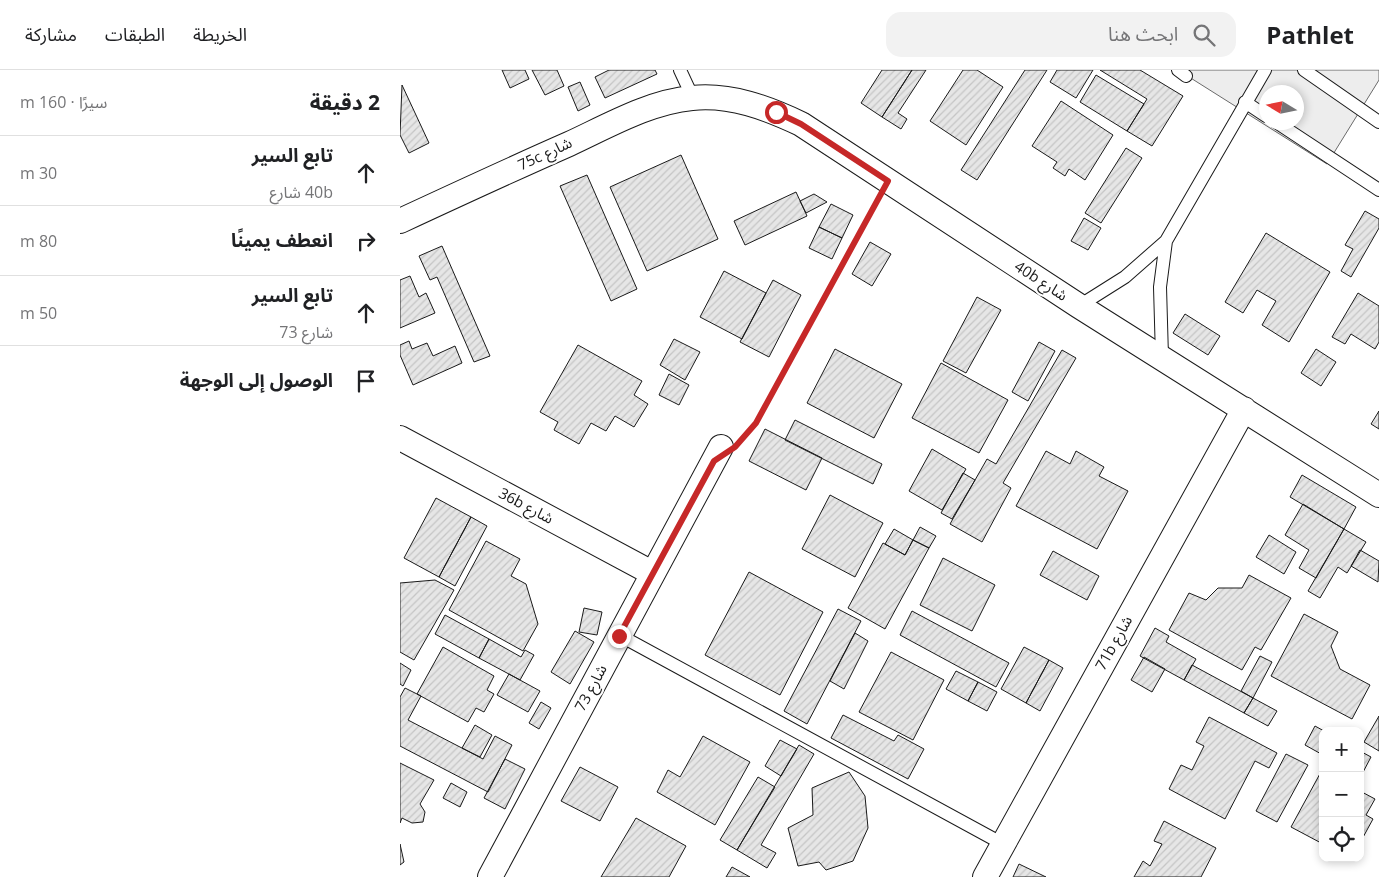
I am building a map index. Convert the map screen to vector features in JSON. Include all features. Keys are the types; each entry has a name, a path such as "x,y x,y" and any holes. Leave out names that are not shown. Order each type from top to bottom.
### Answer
{"street":[{"name":"40b شارع","path":"693,98 721,98 749,103 776,112 801,124 1079,306 1379,495"},
{"name":"75c شارع","path":"400,220 641,111 693,98"},
{"name":"71b شارع","path":"985,877 1244,409"},
{"name":"36b شارع","path":"400,438 652,573"},
{"name":"شارع 73","path":"490,877 717,454"}],"lane":[{"path":"680,70 693,98"},
{"path":"1079,306 1125,277 1166,241 1265,70"},
{"path":"1304,70 1379,122"},
{"path":"1245,102 1259,111"},
{"path":"1288,130 1379,190"},
{"path":"1162,357 1160,287 1166,241"},
{"path":"619,636 1003,844"}],"path":[{"path":"717,454 735,447 756,423 888,181"}],"shaded area":[{"path":"1178,70 1379,70 1379,80 1327,164 1273,130 1304,130 1304,85 1259,85 1259,121"}],"building":[{"path":"502,70 525,70 529,79 510,88"},
{"path":"532,70 557,70 564,86 545,95"},
{"path":"609,70 655,70 657,74 605,98 595,77"},
{"path":"882,70 912,70 882,117 861,103"},
{"path":"912,70 926,70 898,113 907,119 901,129 882,117"},
{"path":"963,70 977,70 1003,87 966,145 930,121"},
{"path":"1025,70 1047,70 977,180 961,170"},
{"path":"1057,70 1093,70 1076,98 1050,82"},
{"path":"1100,70 1140,70 1183,96 1152,146 1127,131 1147,99"},
{"path":"1096,75 1144,104 1127,131 1080,102"},
{"path":"580,82 590,105 578,111 568,87"},
{"path":"402,85 429,143 409,153 400,135"},
{"path":"1061,101 1113,135 1085,180 1069,169 1065,176 1053,168 1057,162 1032,146"},
{"path":"1126,148 1142,158 1101,223 1085,213"},
{"path":"681,155 718,239 647,271 610,187"},
{"path":"587,175 637,289 611,301 560,186"},
{"path":"796,192 807,216 745,245 734,221"},
{"path":"814,194 827,202 806,213 800,201"},
{"path":"831,204 853,215 842,238 819,227"},
{"path":"1365,211 1379,219 1379,228 1351,277 1341,271 1353,249 1345,245"},
{"path":"1084,218 1101,228 1088,250 1071,241"},
{"path":"819,227 842,238 832,259 809,248"},
{"path":"1266,233 1330,272 1289,342 1262,325 1276,301 1257,290 1243,313 1225,302"},
{"path":"870,242 891,254 872,286 852,274"},
{"path":"442,246 490,356 474,362 437,277 430,280 419,256"},
{"path":"724,271 766,293 742,339 700,317"},
{"path":"410,276 419,297 426,293 435,313 400,328 400,280"},
{"path":"773,280 801,295 769,357 740,342"},
{"path":"1358,293 1379,306 1379,342 1375,349 1351,334 1345,344 1332,337"},
{"path":"977,297 1001,310 966,373 943,361"},
{"path":"1185,314 1220,336 1208,355 1173,333"},
{"path":"674,339 700,352 685,380 660,365"},
{"path":"409,341 412,349 427,343 433,356 455,346 462,363 413,385 400,355 400,345"},
{"path":"1039,342 1055,351 1028,401 1012,392"},
{"path":"578,345 642,381 634,395 648,404 634,427 615,416 606,431 591,423 579,444 554,430 558,422 540,412"},
{"path":"835,349 902,384 874,438 807,403"},
{"path":"1316,349 1336,362 1321,386 1301,373"},
{"path":"1062,350 1076,358 1003,483 1011,488 982,542 950,524 987,459 996,464"},
{"path":"941,363 1008,400 979,453 912,418"},
{"path":"669,374 689,385 679,405 659,395"},
{"path":"1379,411 1379,429 1371,424"},
{"path":"795,420 882,464 873,484 785,440"},
{"path":"765,429 822,458 806,490 749,461"},
{"path":"932,449 966,469 942,510 909,491"},
{"path":"1046,451 1070,464 1076,451 1104,467 1099,476 1128,491 1097,549 1016,506"},
{"path":"963,473 975,480 952,519 941,513"},
{"path":"1302,475 1356,507 1344,529 1290,497"},
{"path":"830,495 883,523 855,577 802,549"},
{"path":"436,498 471,517 439,577 404,558"},
{"path":"1303,504 1344,529 1316,578 1299,568 1309,550 1285,535"},
{"path":"471,517 487,526 455,586 439,577"},
{"path":"920,527 936,536 929,548 913,540"},
{"path":"894,529 913,540 905,555 885,544"},
{"path":"1344,529 1366,542 1347,573 1338,567 1320,598 1308,591"},
{"path":"1269,535 1296,552 1284,574 1256,557"},
{"path":"913,540 929,548 885,629 848,608 883,543 905,555"},
{"path":"486,541 520,559 511,576 526,584 538,624 523,651 449,610"},
{"path":"1360,550 1379,561 1378,582 1351,566"},
{"path":"1053,551 1099,576 1087,600 1040,575"},
{"path":"943,558 995,585 972,631 920,605"},
{"path":"749,572 823,612 780,695 705,655"},
{"path":"1249,575 1291,598 1261,650 1255,647 1242,670 1169,630 1189,593 1206,600 1218,588 1242,588"},
{"path":"435,580 454,590 414,660 400,652 400,583"},
{"path":"584,608 602,612 597,635 579,632"},
{"path":"838,609 861,621 807,724 784,711"},
{"path":"912,611 1009,663 996,687 900,635"},
{"path":"1304,614 1338,632 1331,646 1340,669 1370,685 1352,719 1271,676"},
{"path":"445,615 489,639 479,658 435,634"},
{"path":"1155,628 1169,636 1166,642 1196,659 1184,680 1140,656"},
{"path":"575,631 594,642 570,684 551,672"},
{"path":"855,633 868,641 844,689 830,681"},
{"path":"489,639 521,657 525,650 534,655 520,680 479,658"},
{"path":"443,647 494,676 487,690 494,694 484,712 476,708 468,722 417,694"},
{"path":"1024,647 1049,660 1026,703 1001,689"},
{"path":"891,652 944,680 913,740 859,712"},
{"path":"1260,656 1272,662 1253,698 1241,691"},
{"path":"1144,657 1165,669 1152,692 1131,680"},
{"path":"1049,660 1063,668 1040,711 1026,703"},
{"path":"400,663 411,670 403,686 400,684"},
{"path":"1192,665 1253,698 1244,713 1184,680"},
{"path":"956,671 978,682 968,701 946,689"},
{"path":"509,674 540,691 528,712 497,695"},
{"path":"978,682 997,692 987,711 968,701"},
{"path":"405,688 421,696 408,720 483,759 495,736 512,745 488,792 400,746 400,697"},
{"path":"1253,698 1277,711 1268,726 1244,713"},
{"path":"541,702 551,708 539,729 529,723"},
{"path":"843,715 894,741 898,735 924,749 908,779 831,738"},
{"path":"1379,716 1379,751 1364,742"},
{"path":"1209,717 1277,753 1269,768 1255,761 1225,819 1169,789 1181,765 1192,770 1204,746 1196,742"},
{"path":"475,725 492,735 480,757 462,748"},
{"path":"1315,726 1319,728 1319,753 1305,745"},
{"path":"703,736 750,762 715,825 657,792 668,770 680,777"},
{"path":"780,740 797,749 781,776 765,766"},
{"path":"799,745 814,754 761,845 776,853 767,868 737,850"},
{"path":"1364,753 1371,757 1364,770"},
{"path":"1286,754 1308,765 1277,822 1256,811"},
{"path":"505,759 525,769 505,809 484,798"},
{"path":"400,763 434,780 420,804 425,812 423,822 412,823 402,818 400,823"},
{"path":"580,767 618,787 600,821 561,801"},
{"path":"849,772 865,796 868,828 853,861 826,870 819,862 798,866 788,828 813,815 812,788"},
{"path":"1319,776 1319,842 1291,827"},
{"path":"758,777 775,787 737,850 720,840"},
{"path":"451,783 467,792 460,807 443,798"},
{"path":"1364,793 1375,799 1366,815 1373,819 1364,836"},
{"path":"636,818 686,846 669,877 601,877"},
{"path":"1164,821 1216,848 1201,877 1134,877 1143,861 1150,866 1162,844 1154,841"},
{"path":"400,844 404,862 400,865"},
{"path":"1019,864 1046,877 1013,877"},
{"path":"732,867 750,877 726,877"}],"route":[{"path":"619,636 714,461 735,447 747,436 756,423 888,181 801,124 776,112"}]}
